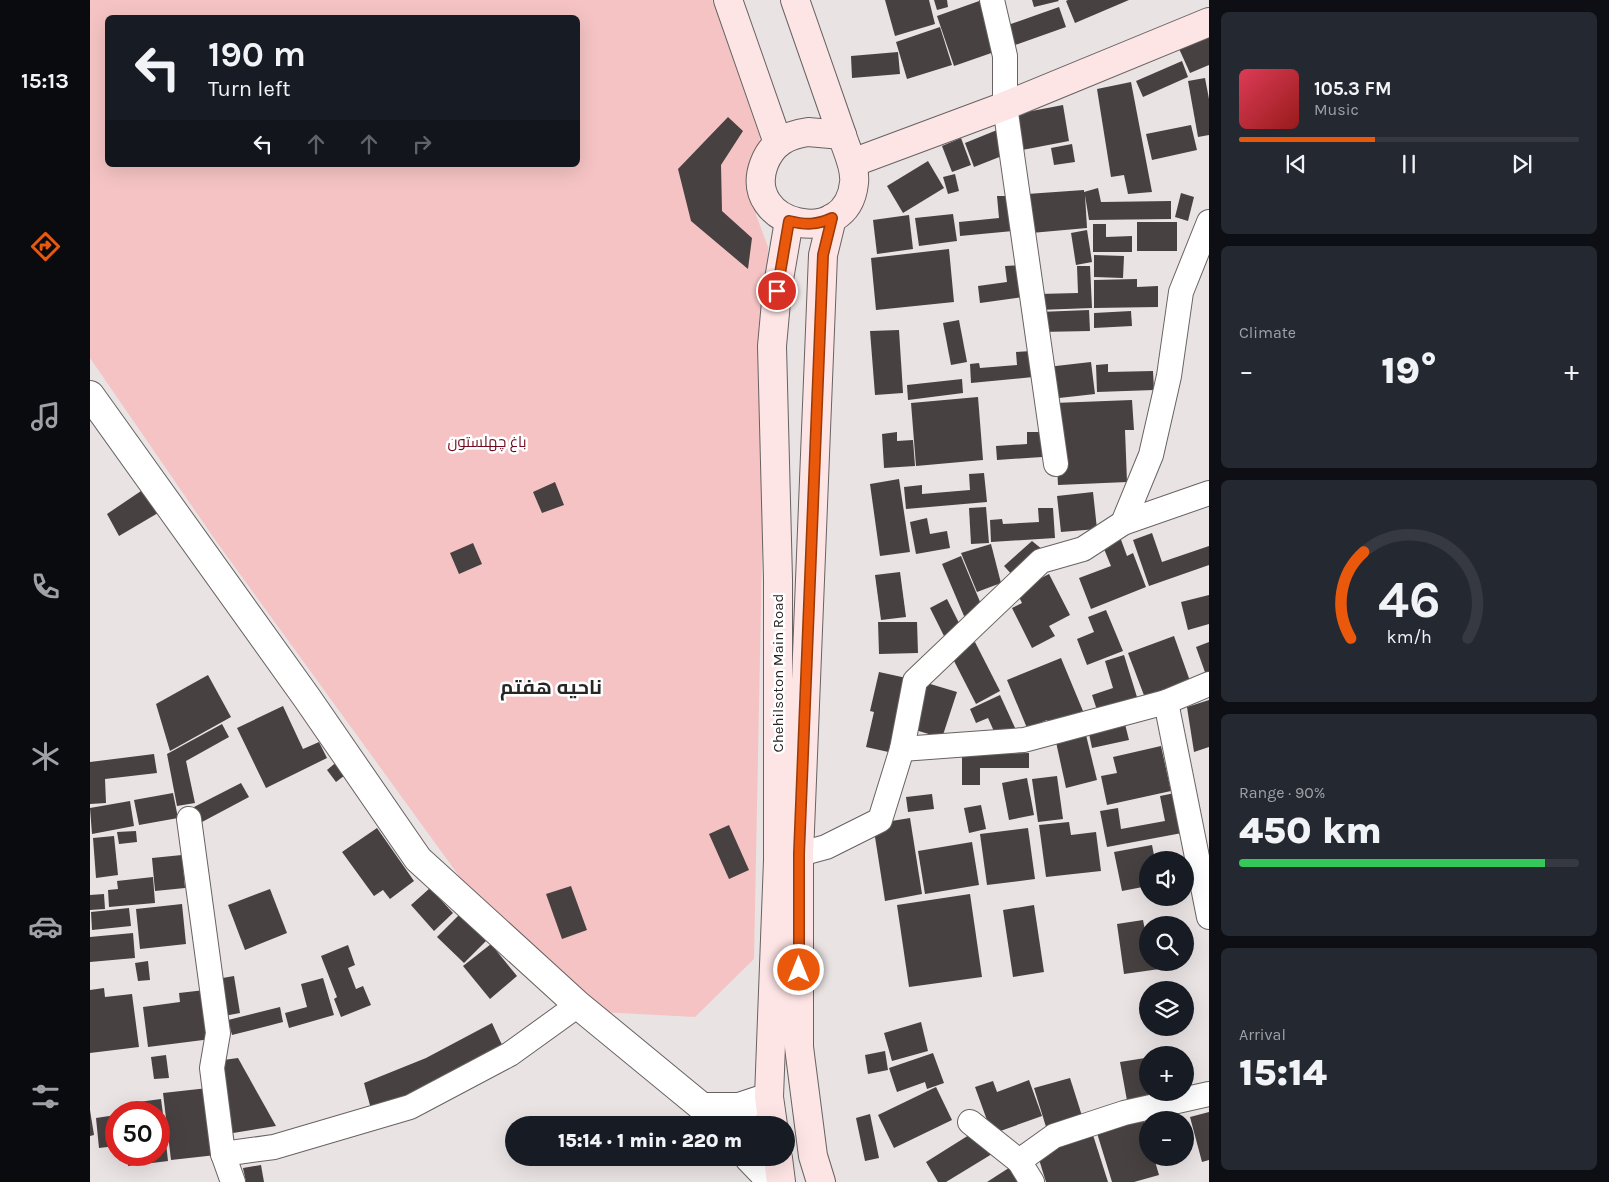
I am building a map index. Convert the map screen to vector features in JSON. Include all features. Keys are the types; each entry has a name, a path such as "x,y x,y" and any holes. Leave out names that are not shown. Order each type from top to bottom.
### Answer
{"main road":[{"path":"728,0 778,143"},
{"path":"795,0 852,163 855,182 851,196 843,209 832,218 818,224 804,225 789,221 777,214 767,201 762,186 762,170 768,155 778,143 792,134 808,132 842,135"},
{"path":"852,163 1005,106 1209,22"},
{"name":"Chehilsoton Main Road","path":"772,1116 769,1096 789,858 823,255 832,218"},
{"name":"Chehilsoton Main Road","path":"789,221 777,291 772,346 778,579 789,858 799,1047 813,1156 821,1182"},
{"path":"779,1166 781,1182"}],"street":[{"path":"992,0 1005,56 1005,106 1056,464"},
{"path":"1123,523 1151,455 1169,376 1181,292 1209,222"},
{"path":"93,406 307,698 418,859 578,1005 710,1116 769,1096"},
{"path":"789,858 826,847 880,820 902,749 916,681 1041,561 1083,549 1123,523 1209,492"},
{"path":"902,749 1024,740 1166,702 1209,684"},
{"path":"1166,702 1209,917"},
{"path":"189,820 218,1033 212,1068 222,1154 234,1182"},
{"path":"222,1154 274,1146 410,1106 510,1054 578,1005"},
{"path":"1019,1161 1054,1136 1124,1113 1209,1094"},
{"path":"970,1122 1019,1161 1032,1182"},
{"path":"757,1166 772,1182"}],"green space":[{"name":"باغ چهلستون","path":"90,0 712,0 760,137 753,182 756,215 768,247 754,959 695,1017 600,1012 475,898 216,541 90,358"}],"building":[{"path":"885,0 929,0 935,24 895,36"},
{"path":"934,0 947,0 948,7 937,10"},
{"path":"982,0 1000,50 954,66 937,16"},
{"path":"1032,0 1058,0 1059,1 1034,7"},
{"path":"1129,0 1075,23 1066,1"},
{"path":"1059,7 1066,27 1015,45 1008,25"},
{"path":"940,27 952,65 907,79 896,42"},
{"path":"1209,29 1209,65 1190,73 1176,42"},
{"path":"898,52 900,74 852,78 851,56"},
{"path":"1182,61 1188,77 1143,97 1136,81"},
{"path":"1205,78 1209,99 1209,135 1198,137 1188,81"},
{"path":"1131,82 1152,192 1128,194 1124,175 1111,177 1097,89"},
{"path":"1063,105 1069,141 1017,151 1011,115"},
{"path":"728,117 743,131 721,165 722,211 752,238 748,269 691,221 678,169"},
{"path":"1191,125 1197,150 1152,160 1146,134"},
{"path":"997,130 1007,154 974,167 965,143"},
{"path":"961,138 971,165 952,172 942,146"},
{"path":"1072,144 1075,162 1054,165 1051,148"},
{"path":"928,161 944,188 903,213 887,186"},
{"path":"955,174 959,191 948,194 943,177"},
{"path":"1098,188 1101,202 1171,201 1171,219 1089,220 1085,195 1087,228 1031,233 1027,194 1084,190 1084,192"},
{"path":"1181,193 1194,197 1188,221 1175,217"},
{"path":"997,196 1010,196 1013,231 960,236 959,222 999,218"},
{"path":"953,214 957,241 919,246 915,218"},
{"path":"909,215 913,249 877,254 873,220"},
{"path":"1137,222 1177,222 1177,251 1137,251"},
{"path":"1093,224 1106,224 1106,237 1132,236 1132,252 1093,252"},
{"path":"1087,230 1092,262 1076,265 1071,233"},
{"path":"949,249 954,302 876,310 871,258"},
{"path":"1094,255 1124,256 1123,278 1094,277"},
{"path":"1020,265 1023,297 980,303 978,286 1007,282 1005,266"},
{"path":"1077,266 1090,266 1092,308 1038,310 1038,294 1078,293"},
{"path":"1137,279 1137,287 1158,286 1158,307 1094,308 1094,280"},
{"path":"1089,310 1090,331 1039,332 1039,312"},
{"path":"1131,311 1132,326 1094,328 1094,313"},
{"path":"959,320 967,362 951,365 943,323"},
{"path":"899,330 903,393 875,395 870,331"},
{"path":"1031,351 1033,377 971,383 970,364 979,363 980,368 1017,365 1016,352"},
{"path":"1091,362 1095,394 1050,399 1047,367"},
{"path":"1108,364 1108,372 1153,371 1154,390 1097,392 1096,365"},
{"path":"962,379 963,393 908,400 907,385"},
{"path":"978,397 983,460 916,466 911,403"},
{"path":"1132,400 1134,430 1125,430 1127,482 1058,485 1054,403"},
{"path":"897,432 897,441 913,440 915,466 884,468 882,434"},
{"path":"1027,432 1041,432 1042,457 997,460 996,446 1027,444"},
{"path":"984,473 987,502 906,509 904,487 922,485 922,494 970,490 969,474"},
{"path":"899,479 910,552 880,556 870,484"},
{"path":"555,482 564,505 542,513 533,492"},
{"path":"141,491 158,513 119,536 107,514"},
{"path":"1093,492 1097,529 1061,532 1057,496"},
{"path":"986,507 989,543 971,544 969,508"},
{"path":"1038,508 1053,508 1055,538 991,542 990,520 1002,519 1003,524 1039,522"},
{"path":"927,518 930,534 947,531 950,548 916,554 910,522"},
{"path":"1152,533 1162,562 1209,546 1209,565 1149,586 1133,540"},
{"path":"1120,537 1127,556 1133,553 1146,587 1091,609 1079,578 1111,566 1102,544"},
{"path":"1032,541 1043,550 1014,577 1004,566"},
{"path":"473,543 482,564 459,574 450,553"},
{"path":"991,544 1001,583 977,592 961,553"},
{"path":"961,556 983,609 964,616 942,564"},
{"path":"900,572 906,617 881,620 875,575"},
{"path":"1049,574 1070,615 1049,626 1055,636 1032,648 1012,608 1022,603 1016,591"},
{"path":"1209,595 1209,624 1188,630 1181,602"},
{"path":"947,599 964,633 947,642 930,608"},
{"path":"1106,610 1123,651 1087,665 1077,639 1094,632 1088,617"},
{"path":"878,622 917,622 918,653 879,654"},
{"path":"1174,636 1190,681 1145,698 1128,653"},
{"path":"975,642 1000,691 976,704 951,655"},
{"path":"1209,642 1209,673 1206,675 1196,647"},
{"path":"1124,655 1137,697 1097,710 1092,695 1113,688 1105,661"},
{"path":"1061,658 1083,711 1049,725 1047,720 1027,728 1007,680"},
{"path":"879,672 911,679 893,753 866,747 874,712 870,711"},
{"path":"208,675 231,717 170,751 156,704"},
{"path":"927,683 957,692 942,738 912,729"},
{"path":"1000,695 1016,730 997,738 988,718 976,723 970,709"},
{"path":"1209,700 1209,747 1194,752 1187,707"},
{"path":"283,706 303,749 319,742 327,758 266,788 237,728"},
{"path":"1124,720 1129,740 1092,748 1088,729"},
{"path":"222,724 229,737 186,761 195,803 177,806 167,754"},
{"path":"1086,735 1097,780 1066,788 1056,742"},
{"path":"1161,746 1171,791 1107,805 1101,776 1117,773 1113,757"},
{"path":"1029,753 1029,768 980,768 980,785 962,785 962,754"},
{"path":"154,754 157,773 105,779 106,803 90,804 90,762"},
{"path":"339,760 349,772 336,782 327,770"},
{"path":"1057,776 1063,819 1038,822 1032,779"},
{"path":"1027,778 1034,815 1009,820 1002,783"},
{"path":"241,783 249,797 202,822 194,807"},
{"path":"173,793 178,818 139,825 134,800"},
{"path":"1175,793 1182,833 1107,847 1100,811 1118,808 1121,829 1165,821 1160,796"},
{"path":"932,794 934,809 908,812 906,797"},
{"path":"130,801 134,826 92,834 90,808"},
{"path":"981,805 986,829 969,833 964,808"},
{"path":"910,818 922,894 885,901 873,824"},
{"path":"1069,822 1071,835 1096,832 1101,871 1046,877 1039,825"},
{"path":"729,825 749,870 729,879 709,834"},
{"path":"377,828 414,881 390,899 383,890 374,896 342,852"},
{"path":"1028,828 1035,879 987,885 980,834"},
{"path":"136,831 137,842 119,844 117,832"},
{"path":"114,836 118,875 96,878 93,838"},
{"path":"972,842 979,885 925,894 918,851"},
{"path":"1152,845 1153,851 1139,851 1139,888 1122,891 1114,852"},
{"path":"182,855 185,888 155,891 152,858"},
{"path":"153,877 155,903 109,907 108,890 118,889 117,881"},
{"path":"571,886 587,930 562,939 546,894"},
{"path":"430,888 453,913 434,931 411,905"},
{"path":"270,889 287,933 245,950 228,905"},
{"path":"104,894 105,909 90,910 90,895"},
{"path":"970,894 982,977 909,987 897,905"},
{"path":"182,904 186,944 140,949 136,909"},
{"path":"1034,905 1044,972 1013,977 1003,910"},
{"path":"129,908 131,926 92,930 91,912"},
{"path":"459,915 486,941 464,963 437,937"},
{"path":"1139,921 1139,971 1145,971 1124,974 1117,924"},
{"path":"133,933 135,958 90,962 90,937"},
{"path":"491,944 517,976 490,999 463,966"},
{"path":"348,945 355,965 348,968 356,989 363,986 371,1005 341,1017 334,999 337,997 321,956"},
{"path":"148,961 150,980 138,981 135,963"},
{"path":"234,976 240,1013 224,1016 217,979"},
{"path":"323,978 334,1015 289,1028 285,1013 307,1007 301,984"},
{"path":"104,988 105,997 132,994 139,1047 90,1053 90,990"},
{"path":"205,990 211,1039 148,1047 143,1007 180,1002 179,993"},
{"path":"280,1007 283,1022 232,1035 228,1020"},
{"path":"921,1022 928,1051 892,1061 884,1033"},
{"path":"492,1023 503,1047 436,1085 371,1109 364,1083 426,1058"},
{"path":"885,1051 888,1070 868,1074 865,1055"},
{"path":"933,1053 944,1083 927,1089 925,1082 897,1092 889,1068"},
{"path":"166,1055 169,1078 154,1079 151,1057"},
{"path":"238,1058 276,1126 227,1134 216,1061"},
{"path":"1139,1059 1139,1101 1148,1101 1128,1106 1120,1062"},
{"path":"1070,1078 1083,1119 1047,1130 1034,1088"},
{"path":"1029,1080 1042,1116 992,1134 975,1087 993,1081 997,1092"},
{"path":"936,1087 952,1120 894,1148 878,1115"},
{"path":"208,1088 216,1155 171,1160 170,1101 164,1101 163,1093"},
{"path":"90,1110 94,1135 90,1136"},
{"path":"1209,1112 1209,1160 1202,1162 1194,1132 1194,1116"},
{"path":"870,1114 879,1158 865,1161 856,1118"},
{"path":"105,1117 105,1147 99,1148 96,1118"},
{"path":"1139,1120 1139,1166 1156,1166 1159,1175 1134,1182 1112,1182 1097,1133"},
{"path":"977,1130 992,1154 946,1182 938,1182 926,1162"},
{"path":"1093,1135 1108,1182 1046,1182 1037,1153"},
{"path":"1015,1164 1026,1182 987,1182"},
{"path":"261,1165 264,1182 246,1182 243,1168"}],"district":[{"name":"ناحیه هفتم","path":"551,687"}],"route":[{"path":"777,291 789,221 804,225 818,224 832,218 823,255 799,854 799,970"}]}
